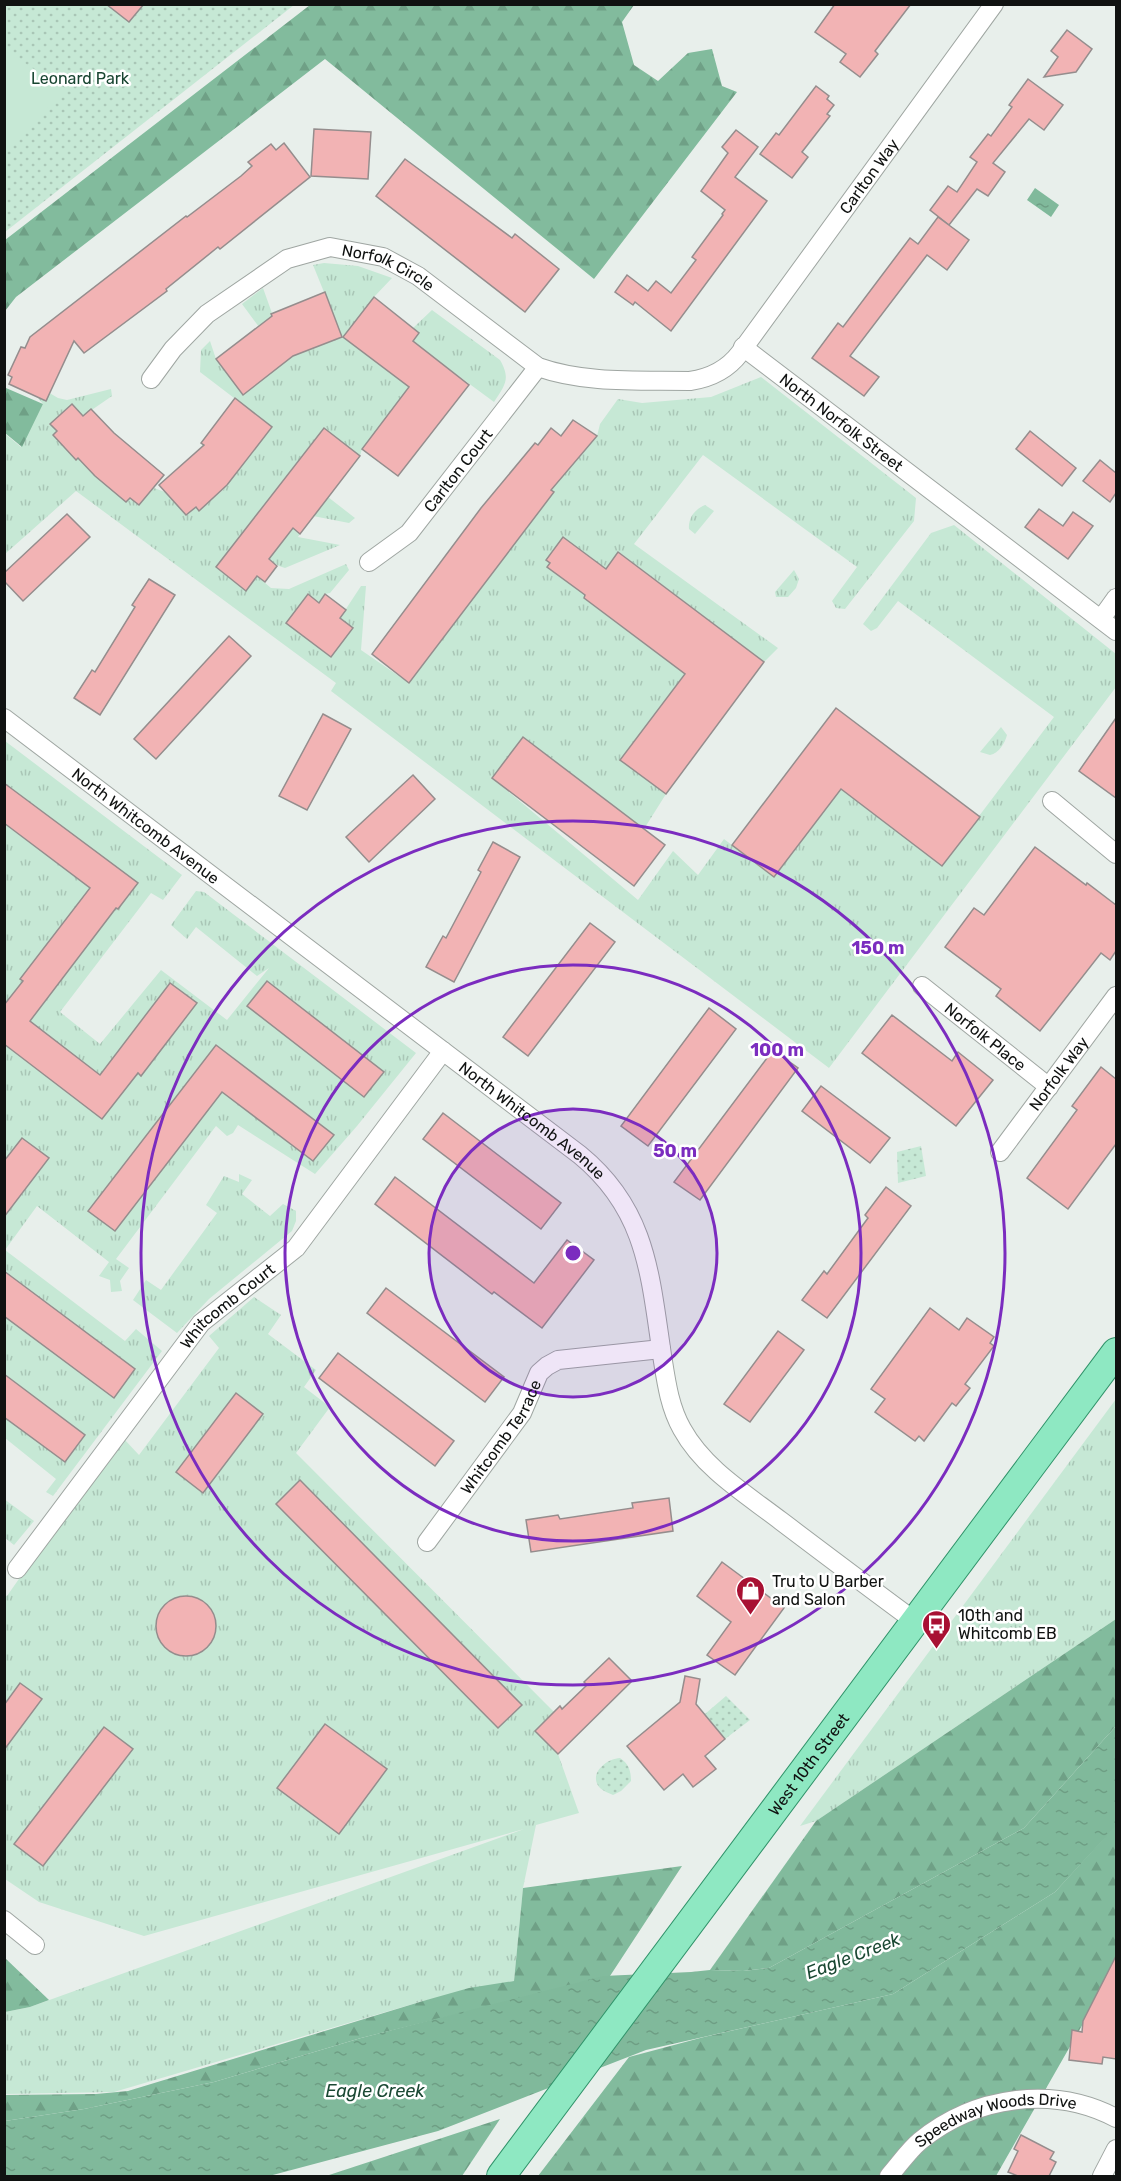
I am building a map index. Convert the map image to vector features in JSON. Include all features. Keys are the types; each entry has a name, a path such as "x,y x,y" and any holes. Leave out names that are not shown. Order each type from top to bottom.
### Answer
{"main road":[{"name":"West 10th Street","path":"501,2176 1116,1352"}],"street":[{"name":"Carlton Way","path":"743,347 994,4"},
{"name":"Norfolk Circle","path":"151,379 173,349 207,314 287,259 330,247 383,257 418,276 538,367"},
{"path":"538,367 555,373 583,377 690,381 703,379 721,371 736,358 743,347"},
{"name":"North Norfolk Street","path":"743,347 1116,631"},
{"name":"Carlton Court","path":"369,562 409,533 538,367"},
{"path":"1101,619 1116,598"},
{"name":"North Whitcomb Avenue","path":"4,718 580,1155 612,1186 632,1217 642,1242 668,1393 674,1412 692,1445 727,1479 916,1622"},
{"path":"1052,801 1116,854"},
{"name":"Norfolk Place","path":"922,986 1049,1087"},
{"name":"Norfolk Way","path":"1000,1152 1116,996"},
{"name":"Whitcomb Court","path":"17,1569 201,1323 296,1248 443,1051"},
{"name":"Whitcomb Terrace","path":"427,1542 522,1413 539,1374 547,1366 558,1360 662,1349"},
{"path":"4,1920 35,1945"},
{"name":"Speedway Woods Drive","path":"890,2176 915,2146 935,2130 967,2113 1000,2102 1026,2099 1062,2100 1095,2109 1116,2118"},
{"path":"1102,2176 1116,2149"}],"green space":[{"name":"Leonard Park","path":"5,5 294,5 5,232"},
{"path":"310,5 634,5 622,22 634,65 658,81 688,53 712,49 722,86 737,92 594,279 325,59 16,297 5,311 5,240"},
{"path":"5,51 65,88 5,155"},
{"path":"324,263 358,266 392,278 343,337 389,372 419,333 413,328 432,310 500,360 506,377 504,386 494,402 433,357 362,449 360,456 324,428 290,471 325,500 328,497 355,518 349,523 313,516 315,498 286,476 253,519 282,542 293,528 300,534 298,537 340,545 285,568 267,556 249,525 216,567 246,591 257,576 271,588 289,589 346,564 349,570 330,593 325,594 319,603 308,595 286,623 331,657 352,628 340,618 361,586 366,586 361,650 409,683 553,487 597,436 600,424 618,399 642,403 711,397 761,377 916,498 914,521 845,609 836,608 832,601 857,567 703,455 634,544 778,648 764,662 619,552 584,597 685,674 620,760 666,794 644,829 523,737 492,778 638,900 673,851 698,875 724,839 774,877 841,789 942,865 1054,717 898,601 877,628 871,631 863,624 931,533 954,525 1116,654 1116,687 829,1068 331,691 336,683 76,491 5,554 4,433 21,447 43,404 37,397 41,388 58,398 67,400 111,389 112,396 83,416 72,405 51,425 57,431 53,435 86,466 111,443 104,483 126,502 130,498 139,505 154,488 165,492 186,515 196,507 199,511 224,489 201,443 238,471 272,427 200,372 201,350 210,341 216,359 243,395 285,362 242,304 263,288 288,358 339,338 339,329 313,265"},
{"path":"5,382 6,388 43,404 22,447 5,433"},
{"path":"705,505 714,511 695,534 689,529 691,518 695,511"},
{"path":"794,570 799,579 796,588 788,597 776,597 775,592"},
{"path":"1001,727 1007,735 1001,747 990,755 980,752"},
{"path":"5,741 182,875 163,900 151,893 60,1012 100,1044 161,970 227,1020 269,968 257,976 196,927 187,939 171,925 196,891 204,892 416,1053 315,1174 238,1125 233,1133 227,1136 216,1126 116,1259 129,1268 120,1281 122,1291 111,1292 110,1280 99,1276 109,1262 37,1206 5,1250 5,1217 49,1158 22,1138 5,1161 4,1044 102,1119 123,1093 7,1003 5,1005"},
{"path":"921,1146 926,1176 898,1183 897,1152"},
{"path":"239,1174 252,1180 242,1194 270,1216 283,1204 296,1211 296,1221 292,1231 209,1299 177,1333 133,1300 146,1280 161,1290 217,1213 206,1205 224,1176 239,1182"},
{"path":"5,1250 125,1341 136,1329 162,1351 53,1496 46,1492 56,1479 5,1438"},
{"path":"254,1297 281,1315 268,1334 316,1370 304,1387 330,1407 296,1453 554,1712 535,1731 558,1754 579,1813 536,1825 523,1888 514,1981 423,2001 114,2092 5,2094 5,2012 30,2007 524,1829 144,1936 39,1902 5,1879 4,1595 7,1596 70,1506 124,1439 139,1455 219,1348 209,1336"},
{"path":"1116,1399 1116,1619 816,1821 800,1826"},
{"path":"4,1499 34,1521 14,1545 5,1538"},
{"path":"1116,1619 1116,1726 1024,1828 769,1968 743,1971 710,1970 816,1821"},
{"path":"726,1696 750,1720 725,1739 705,1714"},
{"path":"620,1758 629,1768 631,1781 613,1795 600,1788 596,1778 600,1768 609,1761"},
{"path":"1116,1825 1116,1966 996,2176 538,2176 629,2057 704,2037 893,1994 1055,1892"},
{"path":"682,1866 610,1976 361,2038 214,2082 84,2109 5,2121 5,2095 96,2094 128,2091 423,2001 469,1988 514,1981 523,1888"},
{"path":"5,1958 49,2000 5,2012"},
{"path":"500,2119 462,2176 326,2176"}],"water":[{"path":"1035,188 1059,205 1051,217 1027,200"},
{"name":"Eagle Creek","path":"1116,1726 1116,1826 1055,1892 893,1994 646,2050 438,2131 269,2176 5,2176 5,2121 84,2109 214,2082 361,2038 603,1976 769,1968 1024,1828"}],"building":[{"path":"106,4 144,4 129,22"},
{"path":"835,4 911,4 875,51 878,54 860,77 840,62 846,54 815,32"},
{"path":"1067,30 1092,49 1076,72 1044,77 1058,57 1051,51"},
{"path":"1028,79 1063,105 1044,130 1029,119 993,163 1005,172 988,196 977,189 949,225 930,210 948,186 957,192 977,162 970,157 988,134 991,136 1012,107 1009,105"},
{"path":"816,86 829,96 827,99 834,105 827,114 830,116 802,152 808,157 792,178 760,154 776,133 779,135"},
{"path":"314,129 371,132 368,179 311,176"},
{"path":"736,130 758,147 735,177 767,201 671,331 635,302 633,305 615,292 627,275 648,291 656,281 671,293 696,260 692,257 725,210 701,191 728,153 722,147"},
{"path":"284,143 310,177 220,249 218,247 166,289 167,291 84,353 74,341 46,401 9,384 12,377 8,375 21,347 25,348 30,337 241,176 252,166 248,162 271,144 276,150"},
{"path":"405,159 512,238 515,234 559,269 525,312 376,196"},
{"path":"938,217 969,240 947,270 927,255 850,356 879,377 864,396 812,358 838,323 843,327 910,238 918,244"},
{"path":"325,292 342,337 293,356 243,395 216,359 272,316 271,314"},
{"path":"374,297 419,333 413,341 469,385 398,476 362,449 409,387 343,337"},
{"path":"235,398 272,427 227,485 199,511 196,507 186,515 159,485 204,445 201,443"},
{"path":"72,404 83,416 91,409 114,433 164,475 139,505 130,498 126,502 78,458 76,460 53,435 57,431 50,424"},
{"path":"573,420 597,436 551,490 554,492 409,683 372,654 481,508 535,443 538,445 551,428 561,436"},
{"path":"324,428 360,456 300,534 293,528 269,559 277,566 265,582 257,576 246,591 216,567"},
{"path":"1030,431 1076,468 1062,486 1016,449"},
{"path":"1100,460 1116,473 1116,493 1110,502 1083,481"},
{"path":"1039,509 1063,526 1073,512 1093,526 1068,559 1025,527"},
{"path":"67,514 90,537 23,601 4,581 4,573"},
{"path":"563,537 606,569 618,552 764,662 666,794 620,760 685,674 584,598 585,595 547,567 550,563 546,560"},
{"path":"149,579 175,595 100,715 74,698 92,670 95,672 135,607 132,605"},
{"path":"308,594 319,603 325,594 346,610 340,618 353,628 331,657 286,623"},
{"path":"229,636 251,656 156,759 134,739"},
{"path":"836,708 980,817 942,866 841,789 774,877 732,845"},
{"path":"323,714 351,729 307,810 279,796"},
{"path":"1116,718 1116,798 1079,771"},
{"path":"523,737 665,845 634,886 492,778"},
{"path":"413,775 435,799 369,862 346,837"},
{"path":"4,783 138,883 118,909 116,908 30,1021 100,1075 170,983 197,1003 141,1076 138,1073 102,1119 4,1044 4,1005 23,981 20,979 90,888 4,823"},
{"path":"493,842 520,857 454,982 426,967 443,936 446,938 481,872 478,870"},
{"path":"1035,847 1116,905 1116,951 1110,960 1101,953 1040,1031 996,996 1001,989 945,947 974,908 984,915"},
{"path":"590,923 615,942 528,1056 503,1037"},
{"path":"267,981 384,1072 364,1097 247,1006"},
{"path":"709,1008 736,1029 648,1146 621,1126"},
{"path":"892,1015 952,1061 958,1052 993,1080 956,1126 862,1053"},
{"path":"216,1045 334,1135 313,1161 222,1092 115,1231 88,1211"},
{"path":"773,1050 798,1068 700,1200 674,1182"},
{"path":"1101,1067 1116,1079 1116,1144 1068,1209 1027,1178 1077,1110 1072,1106"},
{"path":"821,1086 890,1138 870,1163 802,1111"},
{"path":"443,1113 561,1203 541,1229 423,1139"},
{"path":"22,1138 49,1158 4,1217 4,1161"},
{"path":"395,1177 534,1283 567,1240 594,1260 542,1328 494,1292 492,1294 375,1204"},
{"path":"886,1187 911,1206 827,1318 802,1300 824,1271 827,1274 868,1218 865,1215"},
{"path":"4,1271 135,1369 114,1398 4,1316"},
{"path":"386,1288 504,1377 485,1402 367,1313"},
{"path":"930,1308 959,1330 967,1318 994,1337 990,1343 994,1346 965,1384 970,1388 956,1406 952,1403 924,1441 919,1436 915,1441 875,1412 885,1399 871,1389"},
{"path":"778,1331 804,1350 750,1422 724,1404"},
{"path":"338,1353 454,1441 435,1466 319,1378"},
{"path":"4,1374 85,1435 65,1462 4,1417"},
{"path":"236,1393 263,1414 203,1493 176,1472"},
{"path":"300,1480 522,1705 498,1728 276,1504"},
{"path":"669,1498 673,1531 531,1552 526,1520 558,1515 560,1519 633,1508 632,1503"},
{"name":"Tru to U Barber and Salon","path":"722,1562 784,1608 735,1675 707,1655 731,1622 697,1596"},
{"path":"186,1596 203,1601 211,1609 216,1626 211,1643 203,1651 186,1656 169,1651 161,1643 156,1626 161,1609 169,1601"},
{"path":"609,1658 632,1681 558,1754 535,1731 560,1706 562,1709 587,1685 584,1682"},
{"path":"685,1676 700,1679 696,1704 725,1739 705,1756 716,1769 693,1787 683,1774 664,1790 627,1746 680,1702"},
{"path":"20,1683 42,1699 4,1750 4,1705"},
{"path":"325,1724 387,1769 339,1834 277,1788"},
{"path":"104,1727 133,1749 43,1866 14,1844"},
{"path":"1116,1956 1116,2059 1103,2057 1102,2064 1069,2060 1072,2030 1082,2032 1083,2021"},
{"path":"1021,2135 1054,2152 1050,2159 1056,2162 1049,2176 1018,2176 1008,2172 1018,2151 1014,2149"}],"place":[{"name":"Tru to U Barber and Salon","path":"751,1616"},
{"name":"10th and Whitcomb EB","path":"937,1650"}]}
